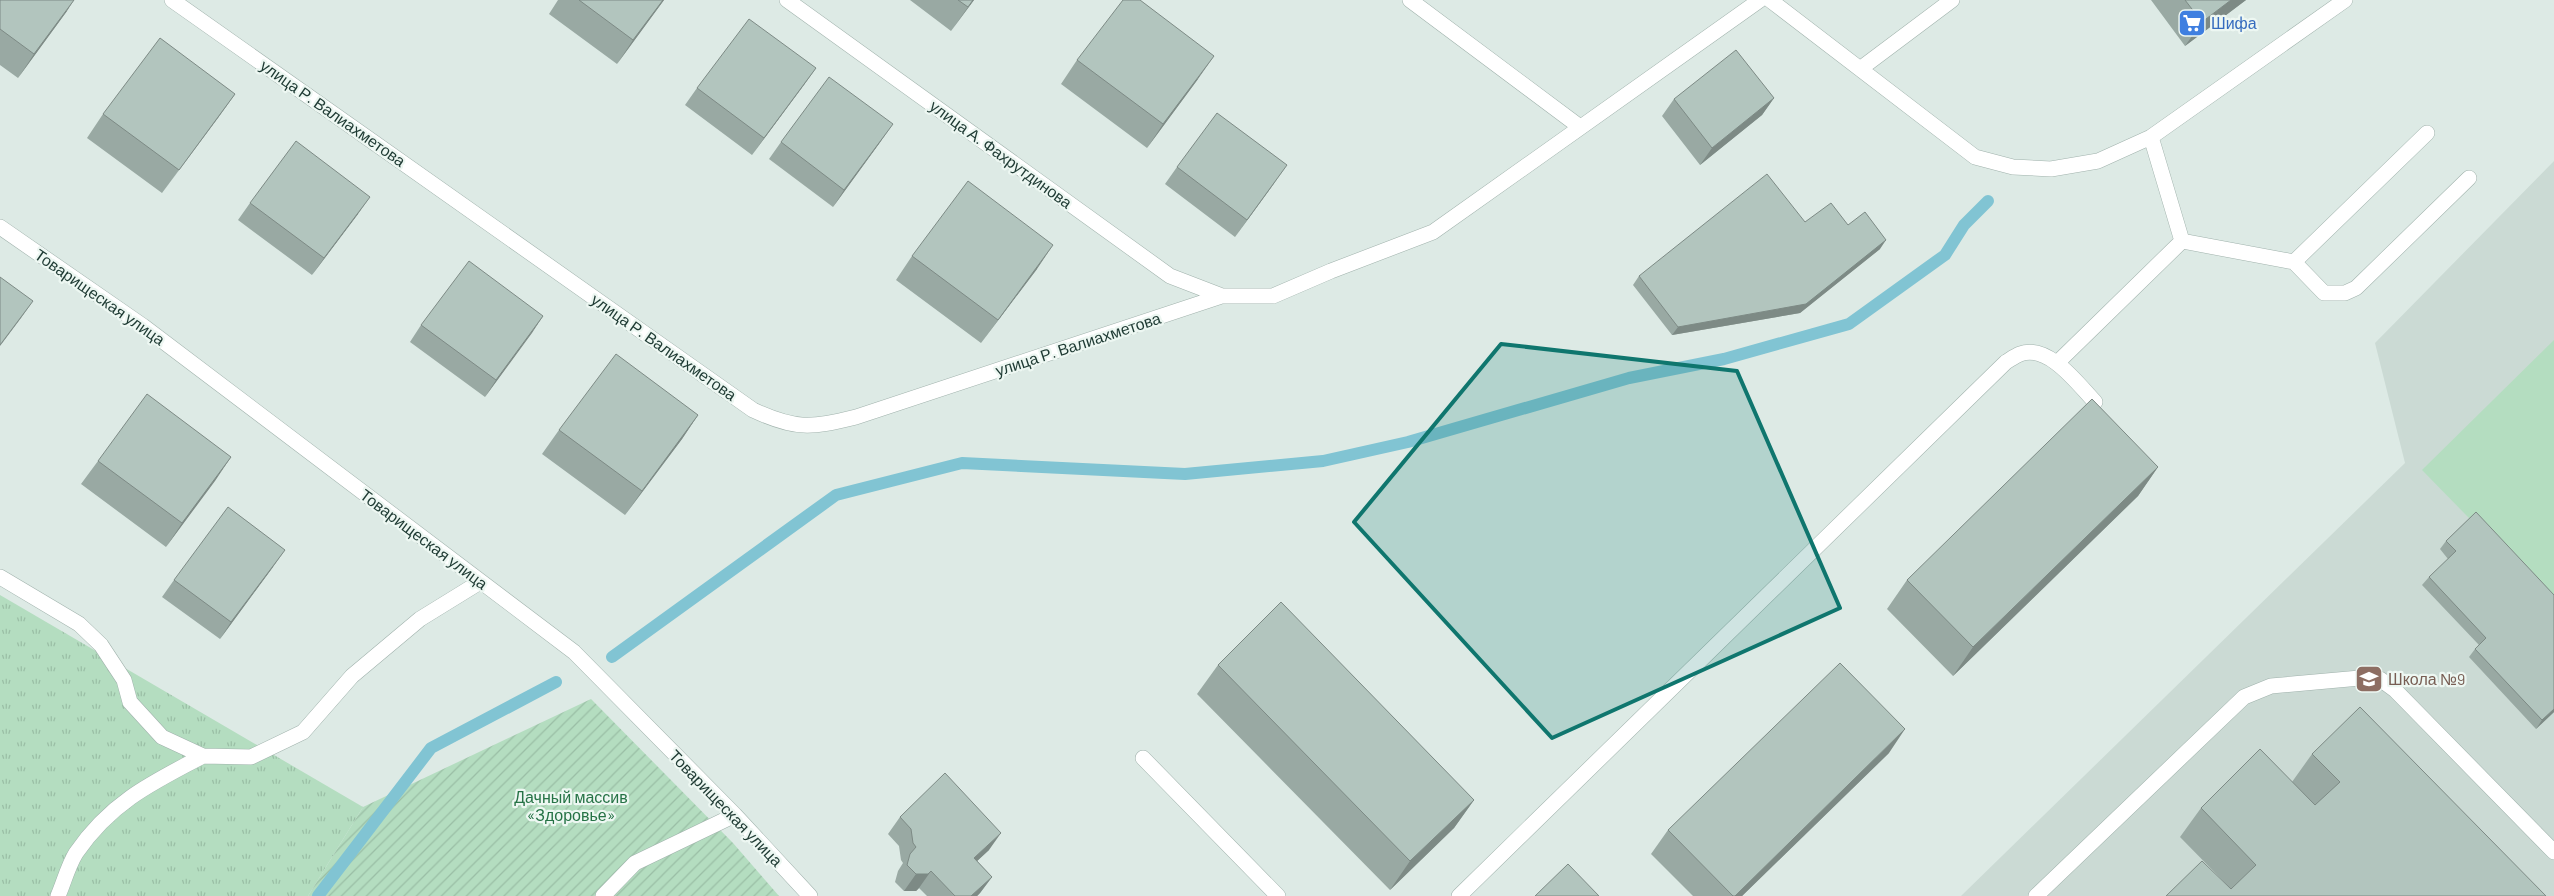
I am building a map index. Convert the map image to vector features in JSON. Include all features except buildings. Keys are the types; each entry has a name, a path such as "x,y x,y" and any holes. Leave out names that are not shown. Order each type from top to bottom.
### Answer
{"street":[{"name":"улица Р. Валиахметова","path":"172,0 753,410 781,422 818,426 856,417 1222,296"},
{"name":"улица А. Фахрутдинова","path":"787,0 1170,276 1222,296"},
{"path":"1410,0 1580,127"},
{"path":"1222,296 1273,296 1331,270 1433,232 1760,0"},
{"path":"1770,0 1975,157 2013,167 2051,169 2098,161 2151,137 2345,0"},
{"path":"1860,69 1952,0"},
{"path":"2294,262 2427,133"},
{"path":"2151,137 2182,241"},
{"path":"2182,241 2294,262 2324,292 2345,293 2356,288 2469,178"},
{"name":"Товарищеская улица","path":"0,227 143,326 574,652 735,815 810,896"},
{"path":"2057,363 2182,241"},
{"path":"1460,896 2006,362 2021,353 2037,352 2057,363 2095,402"},
{"path":"0,577 79,624 101,645 124,680 130,702 162,737 203,756 252,756 303,732 352,676 420,619 480,582"},
{"path":"2036,896 2244,697 2271,686 2360,678 2380,679 2395,690 2554,852"},
{"path":"58,896 75,855 101,822 139,790 203,756"},
{"path":"1143,758 1278,896"},
{"path":"603,896 636,863 735,815"}],"highlighted area":[{"path":"1501,344 1737,371 1840,608 1552,738 1354,522"}],"shaded area":[{"name":"Школа №9","path":"2554,161 2554,896 1961,896 2405,463 2375,343"}],"green space":[{"path":"2554,340 2554,605 2422,470"},
{"path":"0,595 363,807 308,896 0,896"},
{"name":"Дачный массив «Здоровье»","path":"591,699 733,843 779,896 308,896 363,807"}],"waterway":[{"path":"612,657 836,495 962,463 1185,474 1323,461 1408,442 1629,378 1724,359 1849,324 1945,255 1964,225 1988,201"},
{"path":"318,896 431,748 556,682"}],"place":[{"name":"Шифа","path":"2192,23"},
{"name":"Школа №9","path":"2369,679"}]}
